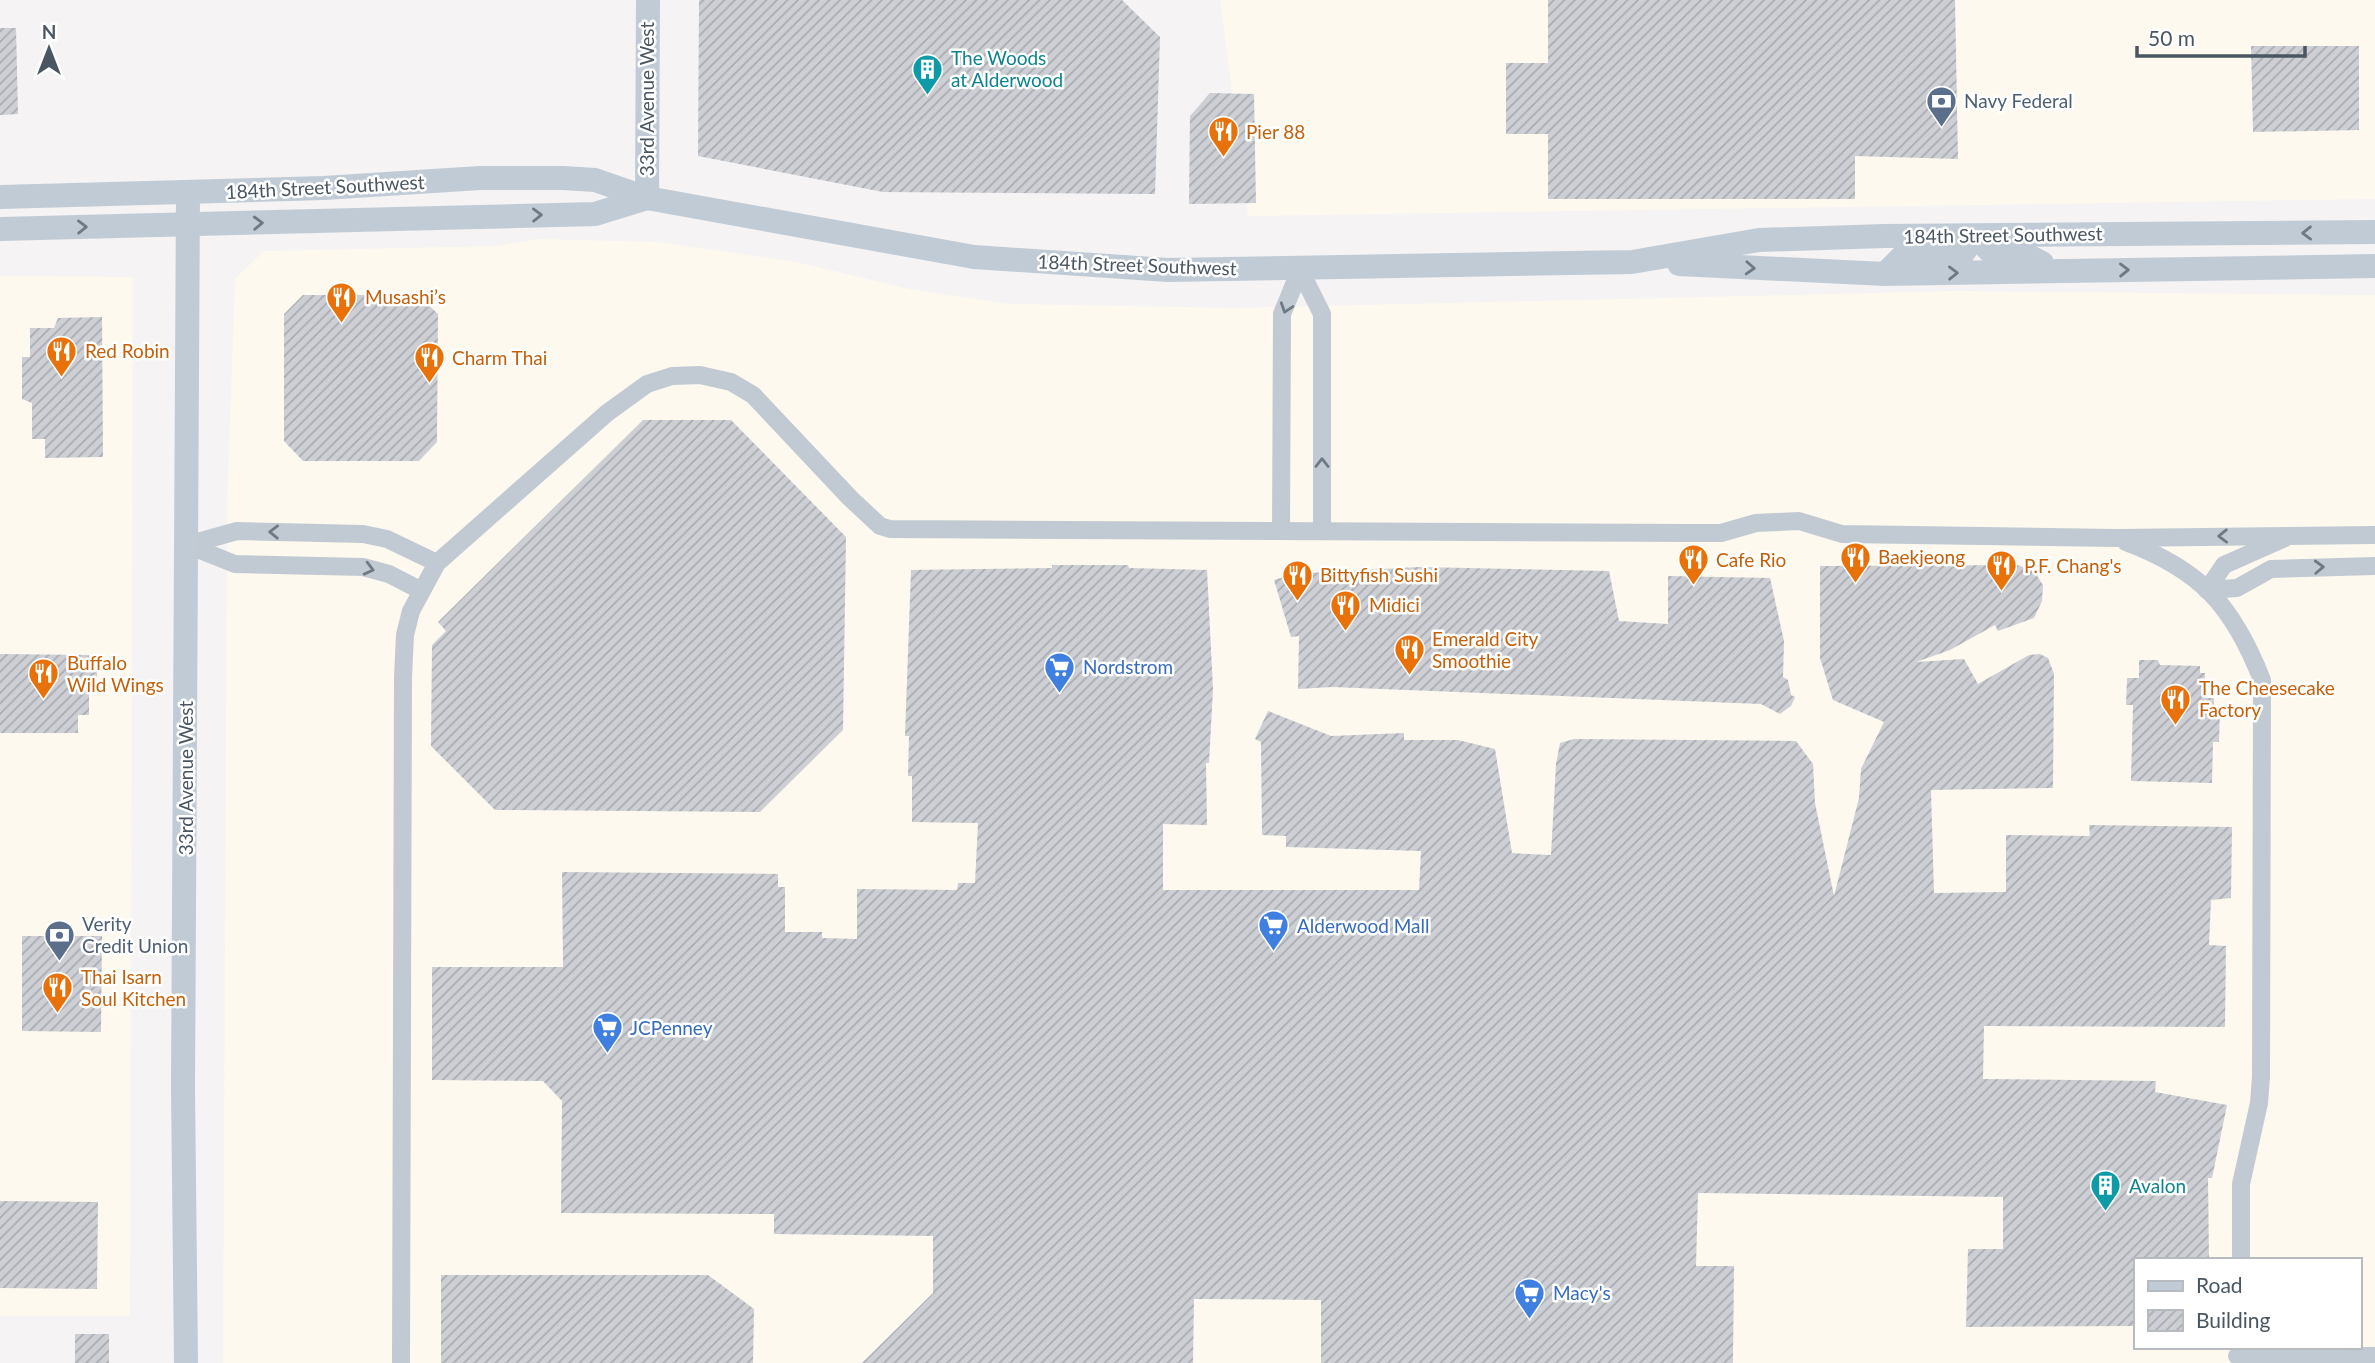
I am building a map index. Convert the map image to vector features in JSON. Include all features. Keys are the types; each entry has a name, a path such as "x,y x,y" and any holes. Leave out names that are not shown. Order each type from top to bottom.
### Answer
{"main road":[{"name":"33rd Avenue West","path":"647,198 648,0"},
{"name":"184th Street Southwest","path":"0,197 188,193 480,178 595,180 647,198 975,257 1168,270 1300,270 1632,262 1885,274 2375,266"},
{"name":"33rd Avenue West","path":"186,1363 183,1073 190,225 188,193"},
{"name":"184th Street Southwest","path":"0,229 595,214 647,198"},
{"name":"184th Street Southwest","path":"1632,262 1759,240 2375,232"},
{"path":"1885,274 1903,256 1963,253 1975,236 1992,253 2026,255 2056,270"}],"street":[{"path":"1300,270 1322,314 1322,531"},
{"path":"1281,531 1282,314 1300,270"},
{"path":"401,1363 405,635 420,590 437,563 625,398 647,384 671,376 700,375 731,382 753,395 850,498 880,526 890,529 1721,533 1756,523 1799,521 1842,534 2116,538 2375,535"},
{"path":"187,545 237,531 363,534 387,539 437,563"},
{"path":"2207,590 2224,565 2291,536"},
{"path":"2116,538 2182,566 2207,590 2227,611 2246,639 2262,680 2261,1077 2259,1103 2241,1184 2241,1258"},
{"path":"187,545 235,564 363,567 389,574 420,590"},
{"path":"2207,590 2237,588 2271,569 2375,566"},
{"path":"2237,1355 2375,1356"}],"shaded area":[{"path":"1220,0 2375,0 2375,199 1248,216"},
{"name":"Alderwood Mall","path":"539,239 659,242 797,262 909,289 1010,304 1234,308 1955,291 2375,295 2375,1363 223,1363 227,505 235,279 264,251 496,246"},
{"path":"0,276 133,277 130,1316 0,1316"}],"building":[{"name":"The Woods at Alderwood","path":"699,0 1122,0 1160,37 1155,194 883,192 698,156"},
{"path":"1548,0 1955,0 1958,159 1855,156 1855,199 1548,199 1548,134 1506,134 1506,63 1548,63"},
{"path":"0,28 16,28 18,114 0,115"},
{"path":"2251,46 2359,46 2359,130 2253,132"},
{"name":"Pier 88","path":"1210,93 1254,94 1256,203 1189,204 1190,116"},
{"path":"303,295 418,295 438,314 437,442 419,461 303,461 284,441 284,314"},
{"name":"Red Robin","path":"102,317 103,457 45,458 45,439 32,439 32,403 22,399 22,357 30,357 30,328 54,328 58,318"},
{"path":"643,420 731,420 846,537 843,730 760,812 495,810 431,746 432,645 446,631 438,622"},
{"name":"Alderwood Mall","path":"1052,565 1128,565 1129,568 1207,570 1213,689 1209,763 1206,763 1207,825 1163,824 1163,890 1419,890 1421,851 1286,847 1286,836 1262,835 1261,742 1255,739 1268,711 1331,736 1404,733 1404,740 1458,740 1495,749 1512,853 1528,854 1551,855 1556,764 1560,743 1574,739 1796,741 1813,764 1815,803 1834,896 1859,798 1861,769 1884,722 1833,700 1820,658 1820,566 2018,565 2034,571 2043,585 2042,601 2034,618 1998,631 1995,625 1950,650 1916,662 1964,659 1978,684 2029,655 2040,654 2048,658 2054,674 2053,788 1931,790 1934,893 2006,892 2006,835 2090,836 2089,825 2232,827 2231,898 2211,900 2209,945 2226,946 2225,1027 1984,1026 1983,1079 2156,1081 2155,1092 2227,1105 2212,1178 2208,1178 2209,1258 2134,1258 2134,1326 1966,1327 1968,1249 2003,1249 2003,1197 1698,1193 1696,1266 1734,1266 1733,1363 1321,1363 1321,1300 1194,1299 1193,1363 862,1363 933,1293 933,1236 774,1234 774,1214 561,1213 562,1101 543,1081 432,1080 432,967 563,967 562,872 778,874 778,887 785,887 785,932 822,932 822,938 857,939 857,889 957,890 958,883 975,883 978,823 912,822 912,776 908,776 909,736 905,736 911,570 1052,568"},
{"path":"1419,567 1609,571 1619,621 1668,624 1668,576 1770,578 1784,641 1783,677 1788,680 1791,695 1795,697 1791,706 1780,714 1761,704 1332,687 1298,689 1299,636 1291,637 1274,580 1308,570 1308,573"},
{"name":"Buffalo Wild Wings","path":"0,654 89,655 89,670 97,670 97,687 89,687 89,715 78,715 78,733 0,733"},
{"name":"The Cheesecake Factory","path":"2139,660 2158,660 2160,665 2200,666 2200,673 2205,673 2205,698 2214,698 2214,709 2220,710 2219,742 2213,742 2212,783 2131,781 2133,705 2126,705 2127,678 2139,678"},
{"path":"22,936 102,936 101,1032 22,1031"},
{"path":"0,1201 98,1202 97,1289 0,1288"},
{"path":"441,1275 708,1275 754,1309 753,1363 441,1363"},
{"path":"75,1334 109,1334 109,1363 75,1363"}],"place":[{"name":"The Woods at Alderwood","path":"928,96"},
{"name":"Navy Federal","path":"1941,128"},
{"name":"Pier 88","path":"1223,159"},
{"name":"Musashi’s","path":"342,324"},
{"name":"Red Robin","path":"62,378"},
{"name":"Charm Thai","path":"429,385"},
{"name":"Baekjeong","path":"1855,584"},
{"name":"Cafe Rio","path":"1693,587"},
{"name":"P.F. Chang's","path":"2001,593"},
{"name":"Bittyfish Sushi","path":"1297,602"},
{"name":"Midici","path":"1346,632"},
{"name":"Emerald City Smoothie","path":"1409,677"},
{"name":"Nordstrom","path":"1060,694"},
{"name":"Buffalo Wild Wings","path":"44,701"},
{"name":"The Cheesecake Factory","path":"2176,726"},
{"name":"Alderwood Mall","path":"1274,953"},
{"name":"Verity Credit Union","path":"59,962"},
{"name":"Thai Isarn Soul Kitchen","path":"58,1015"},
{"name":"JCPenney","path":"607,1055"},
{"name":"Avalon","path":"2106,1213"},
{"name":"Macy's","path":"1530,1320"}]}
